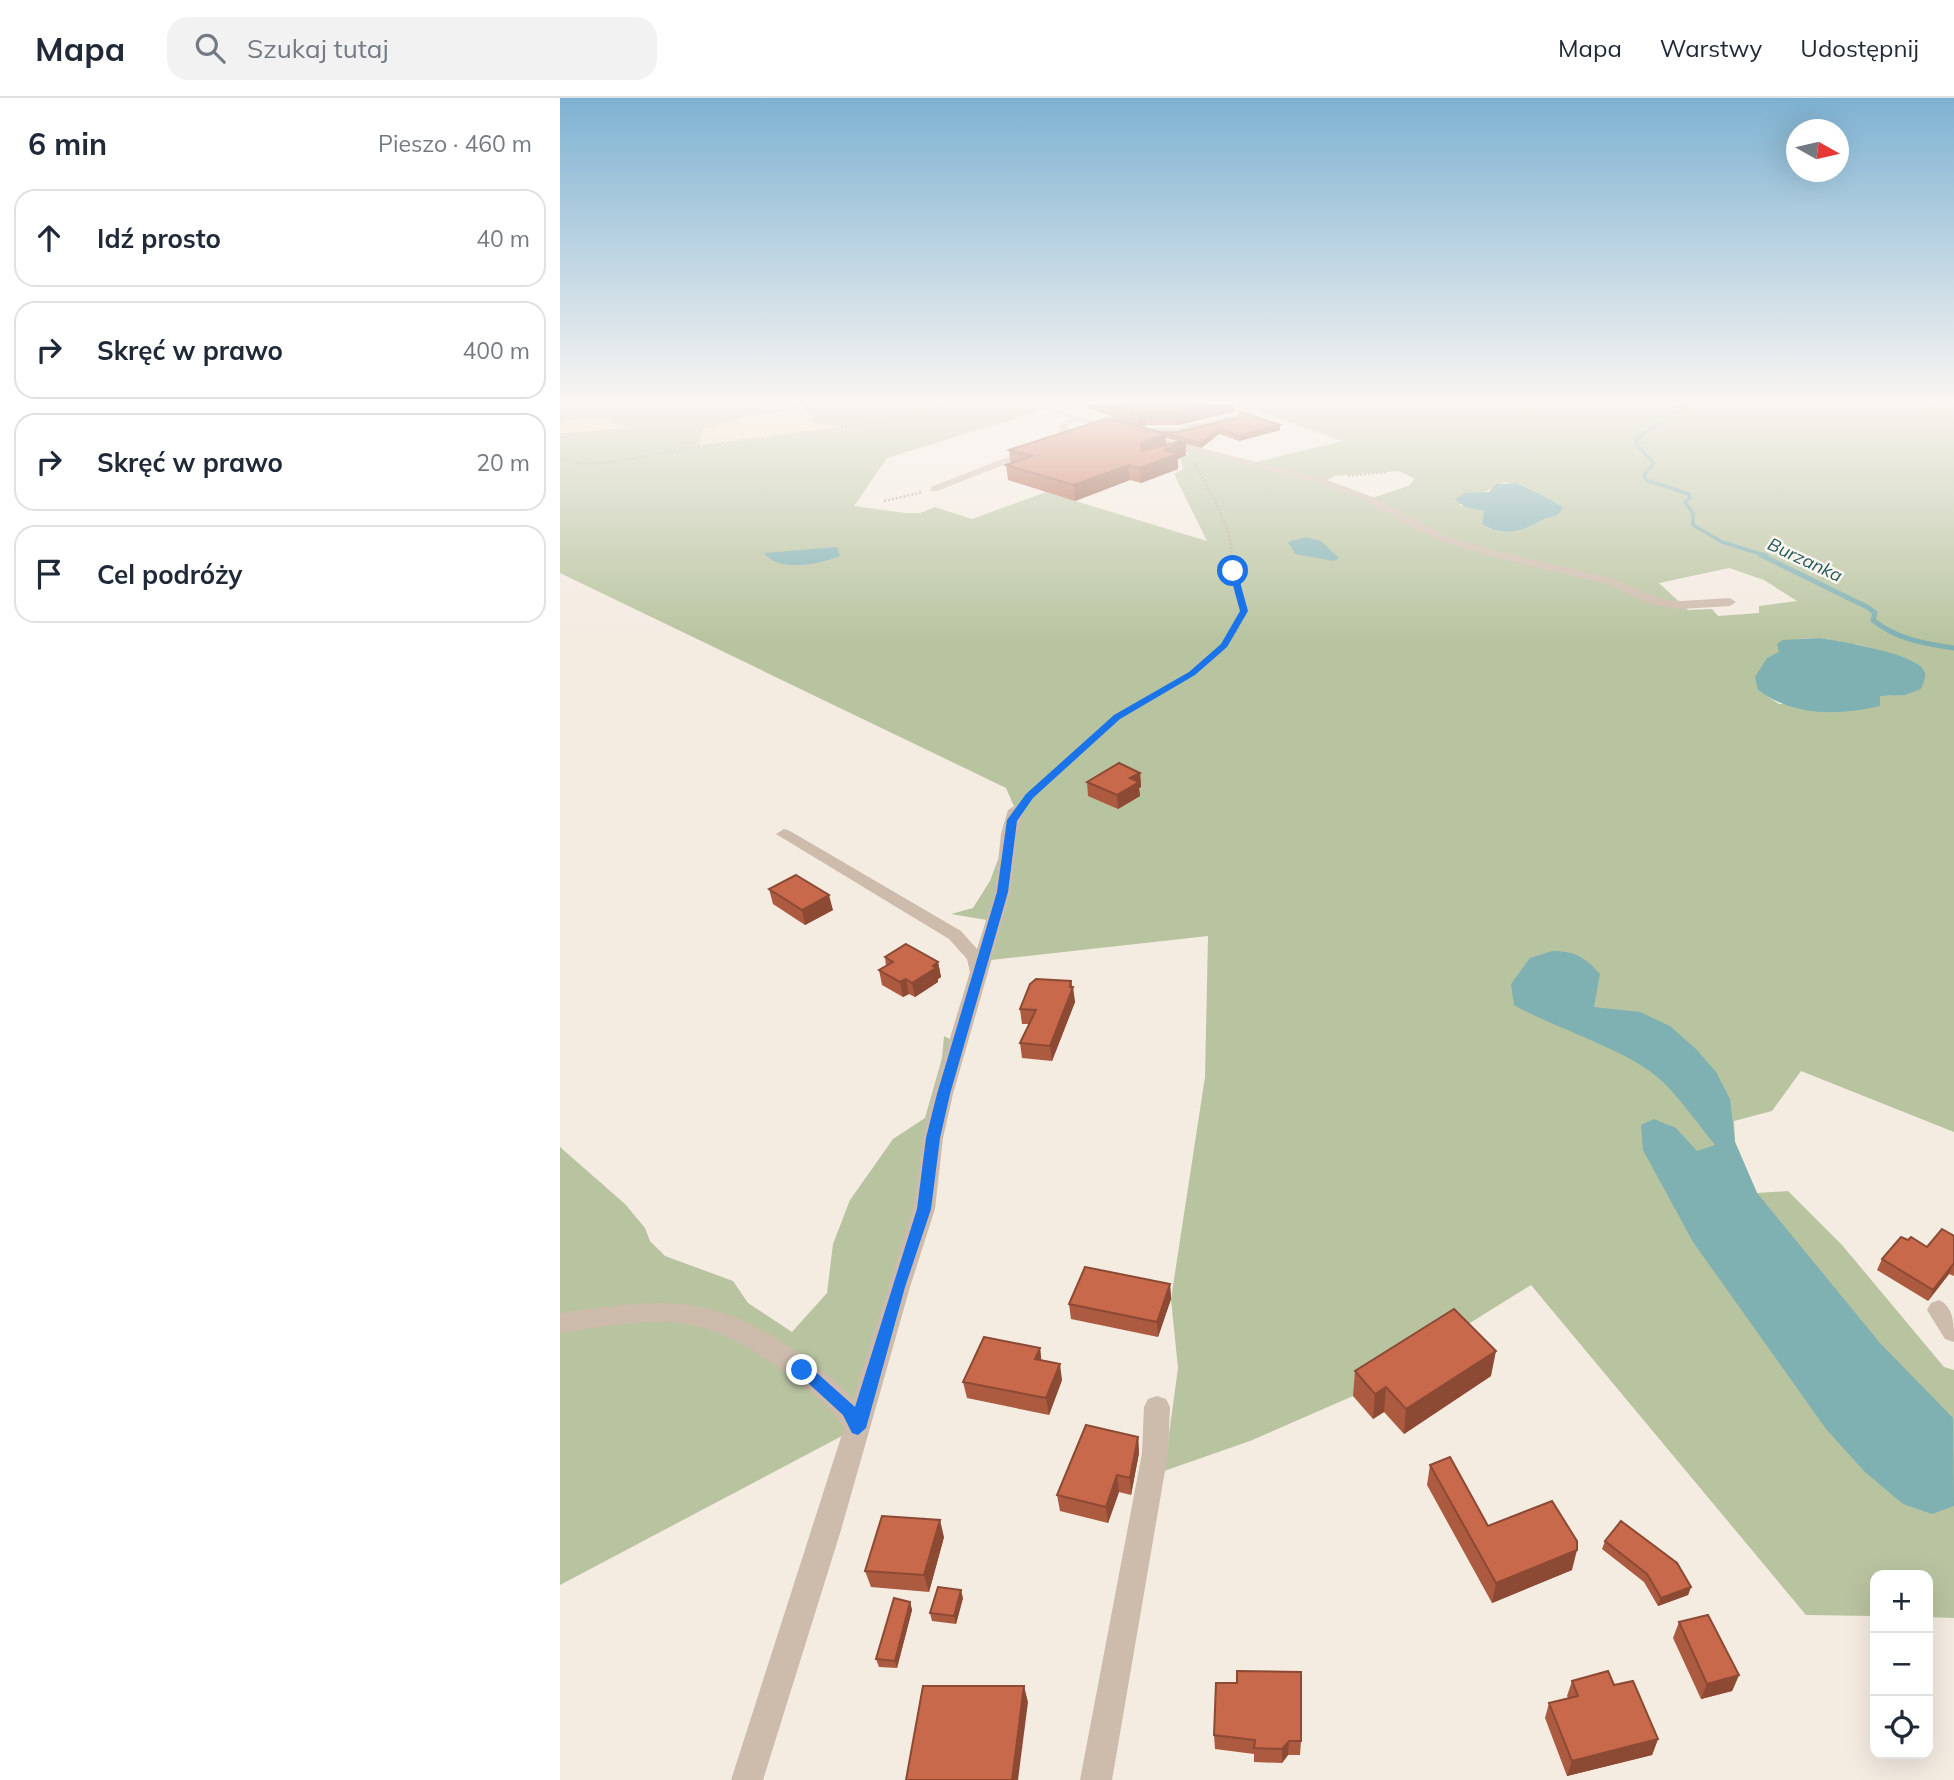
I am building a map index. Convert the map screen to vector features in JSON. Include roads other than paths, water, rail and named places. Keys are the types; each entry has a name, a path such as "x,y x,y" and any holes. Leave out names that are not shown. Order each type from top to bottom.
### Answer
{"lane":[{"path":"934,489 951,482"},
{"path":"1325,482 1370,499 1419,528 1463,546 1611,581 1657,602 1681,605 1730,602"},
{"path":"747,1780 924,1209 933,1138 943,1094 1003,892 1009,834 1016,810"},
{"path":"785,834 955,934 976,958 979,972"},
{"path":"1939,1310 1954,1332"},
{"path":"560,1323 655,1311 684,1311 715,1317 769,1345 823,1385 848,1410 858,1428"},
{"path":"1096,1780 1153,1464 1157,1407"}],"water":[{"path":"1516,483 1563,508 1555,515 1526,528 1504,532 1482,524 1484,511 1465,507 1455,499 1465,493 1489,492 1496,484"},
{"path":"1306,537 1321,541 1339,558 1334,561 1295,554 1288,542"},
{"path":"837,547 840,556 800,565 779,563 764,553"},
{"path":"1819,638 1874,649 1916,663 1925,674 1921,689 1905,695 1880,696 1880,706 1832,712 1816,712 1786,705 1758,690 1755,677 1767,658 1779,652 1777,644 1783,640"},
{"path":"1552,951 1579,956 1600,974 1594,1007 1640,1012 1670,1026 1697,1050 1716,1072 1730,1099 1735,1142 1757,1193 1880,1343 1953,1418 1954,1506 1932,1514 1903,1504 1865,1472 1826,1429 1693,1242 1643,1150 1641,1125 1654,1119 1676,1128 1697,1151 1715,1145 1677,1097 1663,1082 1633,1060 1514,1005 1511,984 1530,958"}],"waterway":[{"name":"Burzanka","path":"1654,482 1689,494 1690,498 1685,502 1693,513 1693,525 1722,542 1767,556"},
{"name":"Burzanka","path":"1761,555 1869,608 1875,613 1873,620 1891,632 1954,648"}]}
